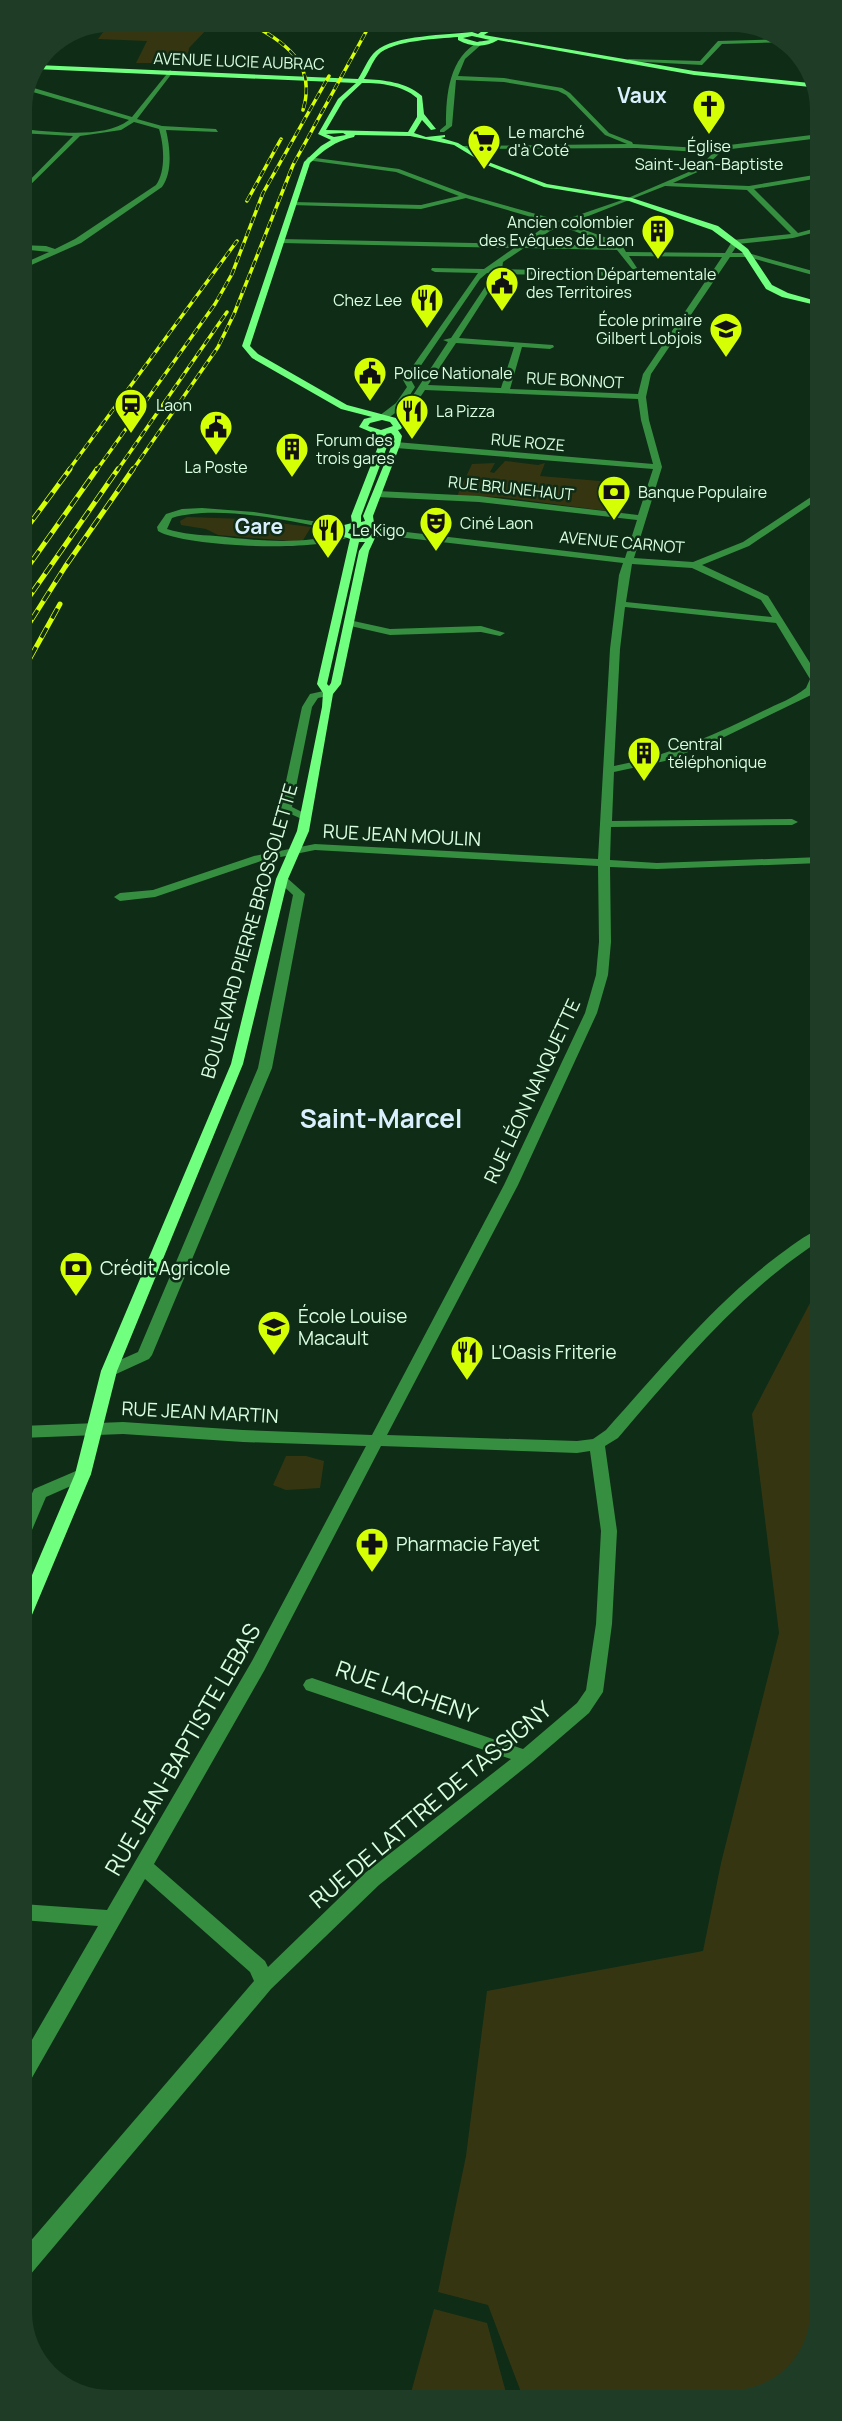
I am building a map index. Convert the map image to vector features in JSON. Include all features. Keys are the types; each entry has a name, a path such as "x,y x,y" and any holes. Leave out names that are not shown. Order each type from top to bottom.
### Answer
{"main road":[{"path":"462,38 483,32"},
{"path":"489,40 495,32"},
{"path":"479,34 489,40"},
{"path":"370,524 369,516 396,445 396,427 380,418 344,407 255,356 246,346 309,159 340,100 359,83 377,52 400,42 423,39 462,38 528,42 694,73 807,85"},
{"name":"AVENUE LUCIE AUBRAC","path":"44,68 384,82 415,92 421,101 421,114 433,129"},
{"path":"411,133 421,114"},
{"path":"330,120 331,125 351,135 422,139 445,136"},
{"path":"309,159 327,144 351,135 411,133 433,129 503,171 546,186 629,199 705,224 736,242 749,255 774,290 810,301"},
{"path":"323,134 339,130"},
{"path":"411,133 422,139"},
{"path":"323,134 338,139"},
{"path":"283,373 297,385 369,431 381,433 396,427"},
{"path":"362,425 380,418"},
{"path":"328,693 322,684 348,535 357,524 356,516 384,444 385,439 381,433"},
{"path":"348,535 372,539 381,532 370,524 357,524"},
{"name":"BOULEVARD PIERRE BROSSOLETTE","path":"32,1598 83,1474 109,1371 237,1064 282,878 306,818 328,693 336,684 365,551 372,539"}],"street":[{"path":"462,38 466,32"},
{"path":"445,136 449,126 454,78 461,58 467,51 489,40"},
{"path":"629,61 702,63 720,42 771,41"},
{"path":"32,131 79,133 117,129 132,120 170,72"},
{"path":"454,78 504,80 560,89 607,134 638,146"},
{"path":"34,90 162,128 216,131"},
{"path":"32,263 78,241 160,185 165,167 166,133 162,128"},
{"path":"32,181 79,133"},
{"path":"463,148 638,146 717,151 732,145 782,140 810,141"},
{"path":"380,418 399,405 411,387 406,382 477,277 484,271 547,229 703,168 717,151"},
{"path":"309,159 397,170 466,196 561,224 624,251 633,268"},
{"path":"663,185 749,188 810,178"},
{"path":"749,188 795,234"},
{"path":"293,204 421,207 466,196"},
{"path":"658,467 645,421 642,397 647,374 736,242 810,231"},
{"path":"281,241 749,255 810,272"},
{"path":"32,247 57,252"},
{"path":"749,255 810,281"},
{"path":"396,427 497,271 501,259"},
{"path":"435,270 620,274 717,271"},
{"path":"435,340 550,347"},
{"path":"505,390 519,345"},
{"name":"RUE BONNOT","path":"422,387 642,397"},
{"name":"RUE ROZE","path":"396,445 658,467"},
{"name":"RUE LÉON NANQUETTE","path":"377,1441 511,1185 591,1013 603,964 604,863 614,672 621,604 629,561 658,467"},
{"name":"RUE BRUNEHAUT","path":"377,494 479,499 643,518"},
{"path":"694,565 746,544 810,501"},
{"path":"181,511 303,521 348,535 329,543 311,545 168,533 162,527 169,516 181,511"},
{"path":"214,538 203,532 203,524 225,513"},
{"name":"AVENUE CARNOT","path":"381,532 629,561 694,565"},
{"path":"694,565 760,594 770,603 810,666"},
{"path":"621,604 781,621"},
{"path":"349,623 390,632 481,629 500,633"},
{"path":"609,770 675,755 810,690"},
{"path":"306,818 286,809 307,707 314,696 328,693"},
{"path":"606,824 792,822"},
{"name":"RUE JEAN MOULIN","path":"120,897 155,893 258,858 315,847 681,867 810,861"},
{"path":"109,1371 144,1355 265,1068 299,894 282,878"},
{"path":"597,1444 612,1434 734,1297 786,1254 810,1240"},
{"name":"RUE JEAN MARTIN","path":"32,1431 95,1428 377,1441 577,1447 597,1444"},
{"name":"RUE JEAN-BAPTISTE LEBAS","path":"32,2059 258,1666 377,1441"},
{"name":"RUE DE LATTRE DE TASSIGNY","path":"32,2255 264,1983 372,1880 583,1708 594,1692 604,1624 609,1531 597,1444"},
{"path":"32,1512 40,1493 83,1474"},
{"name":"RUE LACHENY","path":"312,1685 526,1757"},
{"path":"143,1866 258,1967 264,1983"},
{"path":"32,1913 113,1919"}],"shaded area":[{"path":"103,32 109,32 204,32 189,48 187,63 136,63 147,41 98,39"},
{"path":"505,461 538,465 545,463 540,476 612,482 609,490 629,492 622,513 501,497 457,496 472,464 495,463 490,472 494,473"},
{"path":"187,517 245,519 311,527 302,542 218,535 206,529 181,525 180,521"},
{"path":"810,1303 810,2322 806,2337 794,2359 776,2376 753,2387 733,2390 520,2390 488,2305 438,2292 466,2156 487,1991 703,1951 721,1863 779,1633 752,1414"},
{"path":"286,1456 306,1456 324,1461 320,1488 286,1490 273,1485"},
{"path":"434,2309 487,2323 505,2390 412,2389"}],"railway":[{"path":"266,32 283,44 301,65 306,93 303,110"},
{"path":"132,471 218,347 234,314 293,165 366,32"},
{"path":"96,471 215,304 232,274 263,193 329,76"},
{"path":"247,201 281,139"},
{"path":"68,471 237,241"},
{"path":"117,471 227,312"},
{"path":"32,521 70,469"},
{"path":"32,561 97,469"},
{"path":"32,593 118,469"},
{"path":"32,619 133,469"},
{"path":"32,654 60,604"}],"place":[{"name":"Église Saint-Jean-Baptiste","path":"709,136"},
{"name":"Le marché d'à Coté","path":"484,171"},
{"name":"Ancien colombier des Evêques de Laon","path":"658,261"},
{"name":"Direction Départementale des Territoires","path":"502,313"},
{"name":"Chez Lee","path":"427,330"},
{"name":"École primaire Gilbert Lobjois","path":"726,359"},
{"name":"Police Nationale","path":"370,403"},
{"name":"Laon","path":"131,435"},
{"name":"La Pizza","path":"412,441"},
{"name":"La Poste","path":"216,457"},
{"name":"Forum des trois gares","path":"292,479"},
{"name":"Banque Populaire","path":"614,522"},
{"name":"Ciné Laon","path":"436,553"},
{"name":"Le Kigo","path":"328,560"},
{"name":"Central téléphonique","path":"644,783"},
{"name":"Crédit Agricole","path":"76,1298"},
{"name":"École Louise Macault","path":"274,1357"},
{"name":"L'Oasis Friterie","path":"467,1382"},
{"name":"Pharmacie Fayet","path":"372,1574"}],"district":[{"name":"Vaux","path":"642,95"},
{"name":"Gare","path":"259,526"},
{"name":"Saint-Marcel","path":"381,1118"}]}
